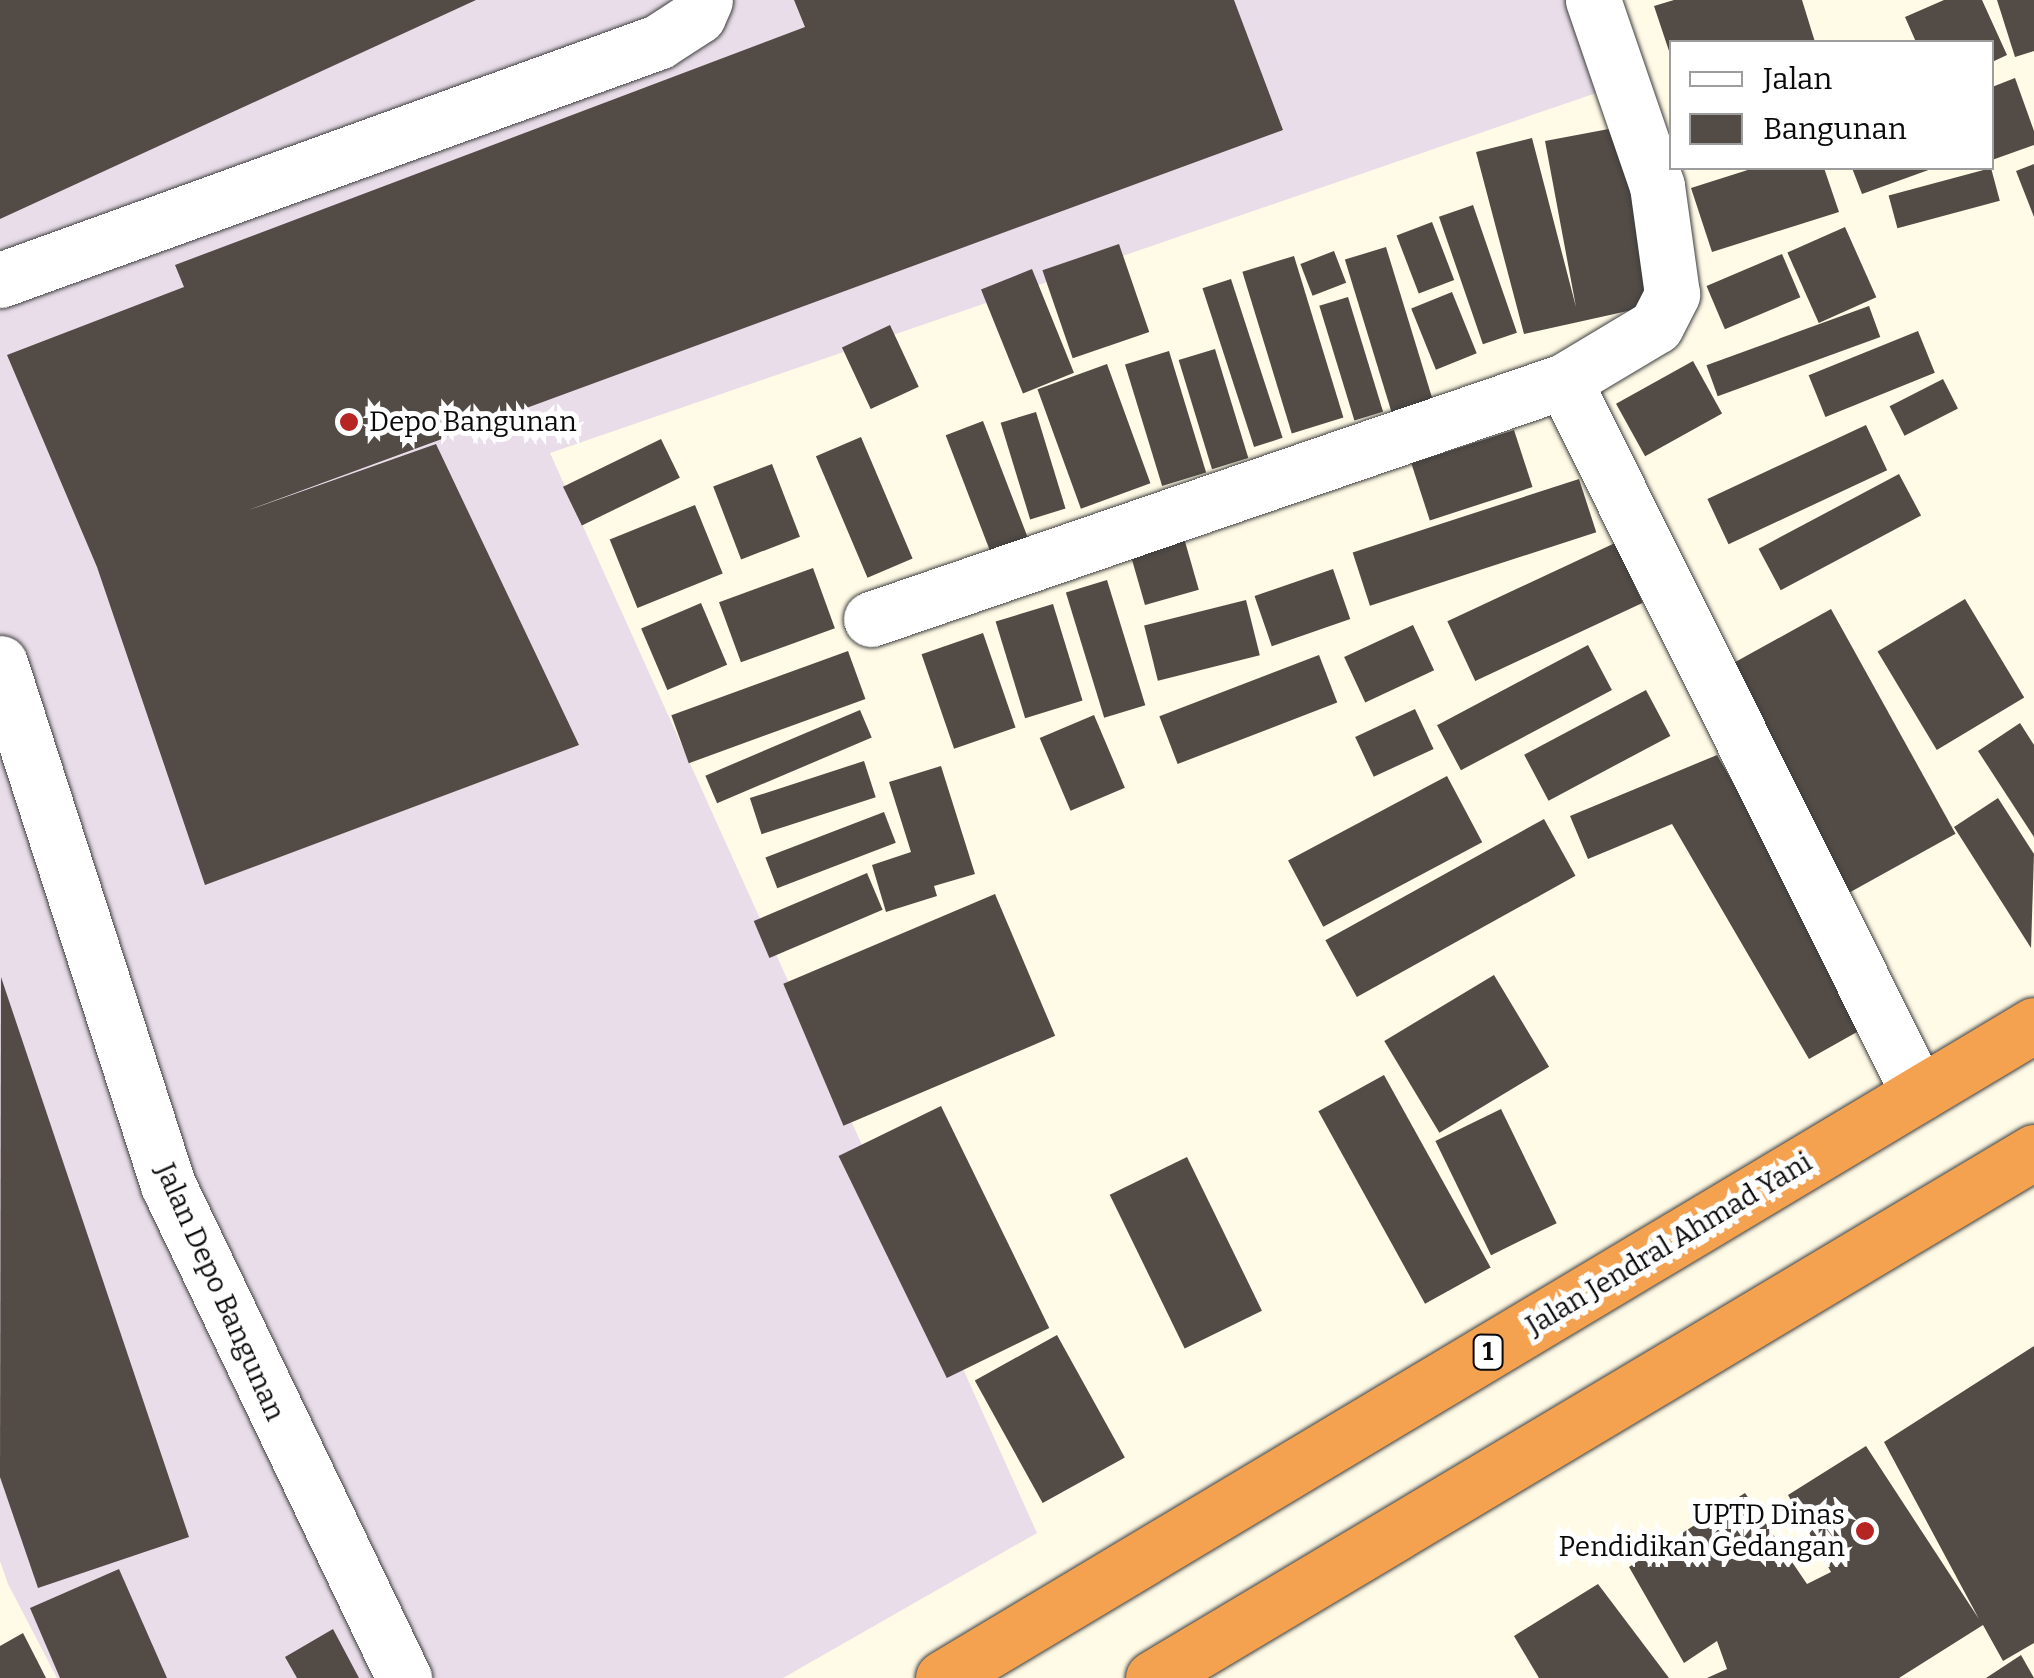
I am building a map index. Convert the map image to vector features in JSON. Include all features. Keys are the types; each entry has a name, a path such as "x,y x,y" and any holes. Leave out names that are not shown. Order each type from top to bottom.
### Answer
{"highway":[{"name":"Jalan Jendral Ahmad Yani","path":"942,1678 2034,1026"},
{"path":"1153,1678 2029,1165"}],"street":[{"path":"0,280 658,42 698,16 705,0"},
{"path":"871,619 1564,381 1656,326 1672,294 1657,186 1593,0"},
{"path":"1564,381 1919,1094"},
{"name":"Jalan Depo Bangunan","path":"0,663 168,1184 404,1678"}],"shaded area":[{"path":"0,0 1575,0 1605,90 550,453 1037,1533 783,1678 57,1678 8,1584 0,1561"}],"building":[{"path":"0,0 476,0 0,219"},
{"path":"794,0 1234,0 1283,130 246,511 436,444 579,745 205,885 97,567 7,355 184,287 175,265 805,27"},
{"path":"1674,0 1802,0 1814,40 1669,40 1669,51 1654,6"},
{"path":"1944,0 1982,0 2007,55 1994,61 1994,40 1915,40 1905,17"},
{"path":"1997,0 2034,0 2034,51 2015,57"},
{"path":"2015,78 2034,131 2034,145 1994,159 1994,86"},
{"path":"1630,125 1664,303 1524,334 1476,152 1532,138 1576,307 1545,141"},
{"path":"2034,164 2034,217 2016,171"},
{"path":"1748,170 1825,170 1839,212 1712,252 1691,188"},
{"path":"1853,170 1928,170 1862,194"},
{"path":"1992,170 2000,201 1897,228 1889,195"},
{"path":"1473,205 1517,333 1483,344 1439,217"},
{"path":"1432,222 1454,280 1419,293 1397,236"},
{"path":"1845,227 1876,297 1819,323 1787,253"},
{"path":"1119,244 1149,332 1073,358 1042,270"},
{"path":"1386,247 1436,411 1395,424 1345,260"},
{"path":"1334,251 1346,283 1313,296 1300,264"},
{"path":"1782,254 1800,297 1725,329 1707,286"},
{"path":"1294,256 1343,418 1292,433 1242,272"},
{"path":"1032,269 1074,373 1023,393 981,290"},
{"path":"1231,279 1283,438 1254,447 1202,288"},
{"path":"1452,292 1477,353 1436,370 1411,308"},
{"path":"1348,297 1383,412 1354,421 1319,306"},
{"path":"1869,306 1880,337 1718,396 1706,365"},
{"path":"890,325 919,387 871,409 842,347"},
{"path":"1918,331 1935,373 1825,417 1809,375"},
{"path":"1215,349 1248,458 1212,469 1179,360"},
{"path":"1169,351 1206,472 1162,486 1125,364"},
{"path":"1693,361 1722,413 1645,456 1616,404"},
{"path":"1107,364 1150,483 1081,509 1037,389"},
{"path":"1943,379 1958,408 1905,436 1890,406"},
{"path":"1036,412 1066,509 1030,519 1001,423"},
{"path":"983,421 1031,546 994,560 946,435"},
{"path":"1866,425 1887,470 1729,544 1707,499"},
{"path":"1514,430 1533,487 1430,520 1411,463"},
{"path":"861,437 913,559 867,578 816,456"},
{"path":"661,439 680,478 582,525 563,487"},
{"path":"772,464 800,537 741,559 713,487"},
{"path":"1899,474 1921,515 1781,590 1759,549"},
{"path":"1579,479 1596,532 1370,606 1353,553"},
{"path":"695,505 723,574 637,608 610,539"},
{"path":"1182,531 1199,590 1145,605 1128,546"},
{"path":"1615,543 1643,603 1475,681 1447,621"},
{"path":"813,568 835,628 741,662 719,602"},
{"path":"1333,569 1350,619 1272,646 1255,596"},
{"path":"1107,580 1145,705 1104,718 1066,593"},
{"path":"1965,599 2024,698 1937,750 1878,652"},
{"path":"1246,600 1260,655 1158,681 1144,625"},
{"path":"701,603 727,665 667,690 641,628"},
{"path":"1053,604 1083,701 1025,718 996,622"},
{"path":"1831,609 1956,834 1843,896 1718,672"},
{"path":"1413,625 1434,670 1365,702 1344,657"},
{"path":"983,633 1016,728 954,749 922,654"},
{"path":"1588,645 1612,690 1461,770 1437,725"},
{"path":"848,651 865,699 689,763 671,715"},
{"path":"1319,655 1337,703 1178,764 1159,716"},
{"path":"1646,690 1670,736 1549,801 1524,755"},
{"path":"1415,709 1434,749 1374,777 1355,737"},
{"path":"860,710 872,738 717,803 705,776"},
{"path":"1094,715 1125,788 1071,811 1040,738"},
{"path":"2020,723 2034,745 2034,837 1978,751"},
{"path":"1717,755 1873,1023 1809,1059 1672,824 1588,859 1570,816"},
{"path":"864,761 876,797 762,834 750,798"},
{"path":"941,766 975,874 934,886 937,896 886,912 872,865 911,852 889,782"},
{"path":"1447,776 1482,842 1323,927 1288,861"},
{"path":"1998,798 2034,854 2031,948 1954,827"},
{"path":"884,812 896,843 777,888 765,858"},
{"path":"1544,819 1576,876 1357,997 1325,940"},
{"path":"867,873 883,910 769,958 754,921"},
{"path":"995,894 1055,1036 843,1126 783,984"},
{"path":"1494,975 1549,1067 1439,1133 1384,1041"},
{"path":"1,977 189,1537 38,1588 0,1477"},
{"path":"1384,1075 1491,1267 1425,1304 1318,1111"},
{"path":"941,1106 1049,1328 947,1378 839,1156"},
{"path":"1501,1109 1557,1223 1491,1255 1435,1141"},
{"path":"1187,1157 1262,1311 1185,1348 1110,1195"},
{"path":"1057,1335 1125,1457 1043,1503 975,1381"},
{"name":"UPTD Dinas Pendidikan Gedangan","path":"2034,1346 2034,1643 2003,1661 1983,1625 1899,1678 1707,1678 1727,1669 1717,1641 1684,1663 1629,1567 1745,1493 1807,1584 1831,1572 1788,1495 1866,1446 1979,1619 1884,1442"},
{"path":"119,1569 167,1678 60,1678 30,1608"},
{"name":"UPTD Dinas Pendidikan Gedangan","path":"1598,1584 1669,1678 1539,1678 1514,1636"},
{"path":"333,1629 359,1678 297,1678 285,1657"},
{"path":"23,1633 46,1678 0,1678 0,1646"},
{"path":"2021,1655 2034,1678 1986,1678"}],"place":[{"name":"Depo Bangunan","path":"349,422"},
{"name":"UPTD Dinas Pendidikan Gedangan","path":"1865,1531"}]}
